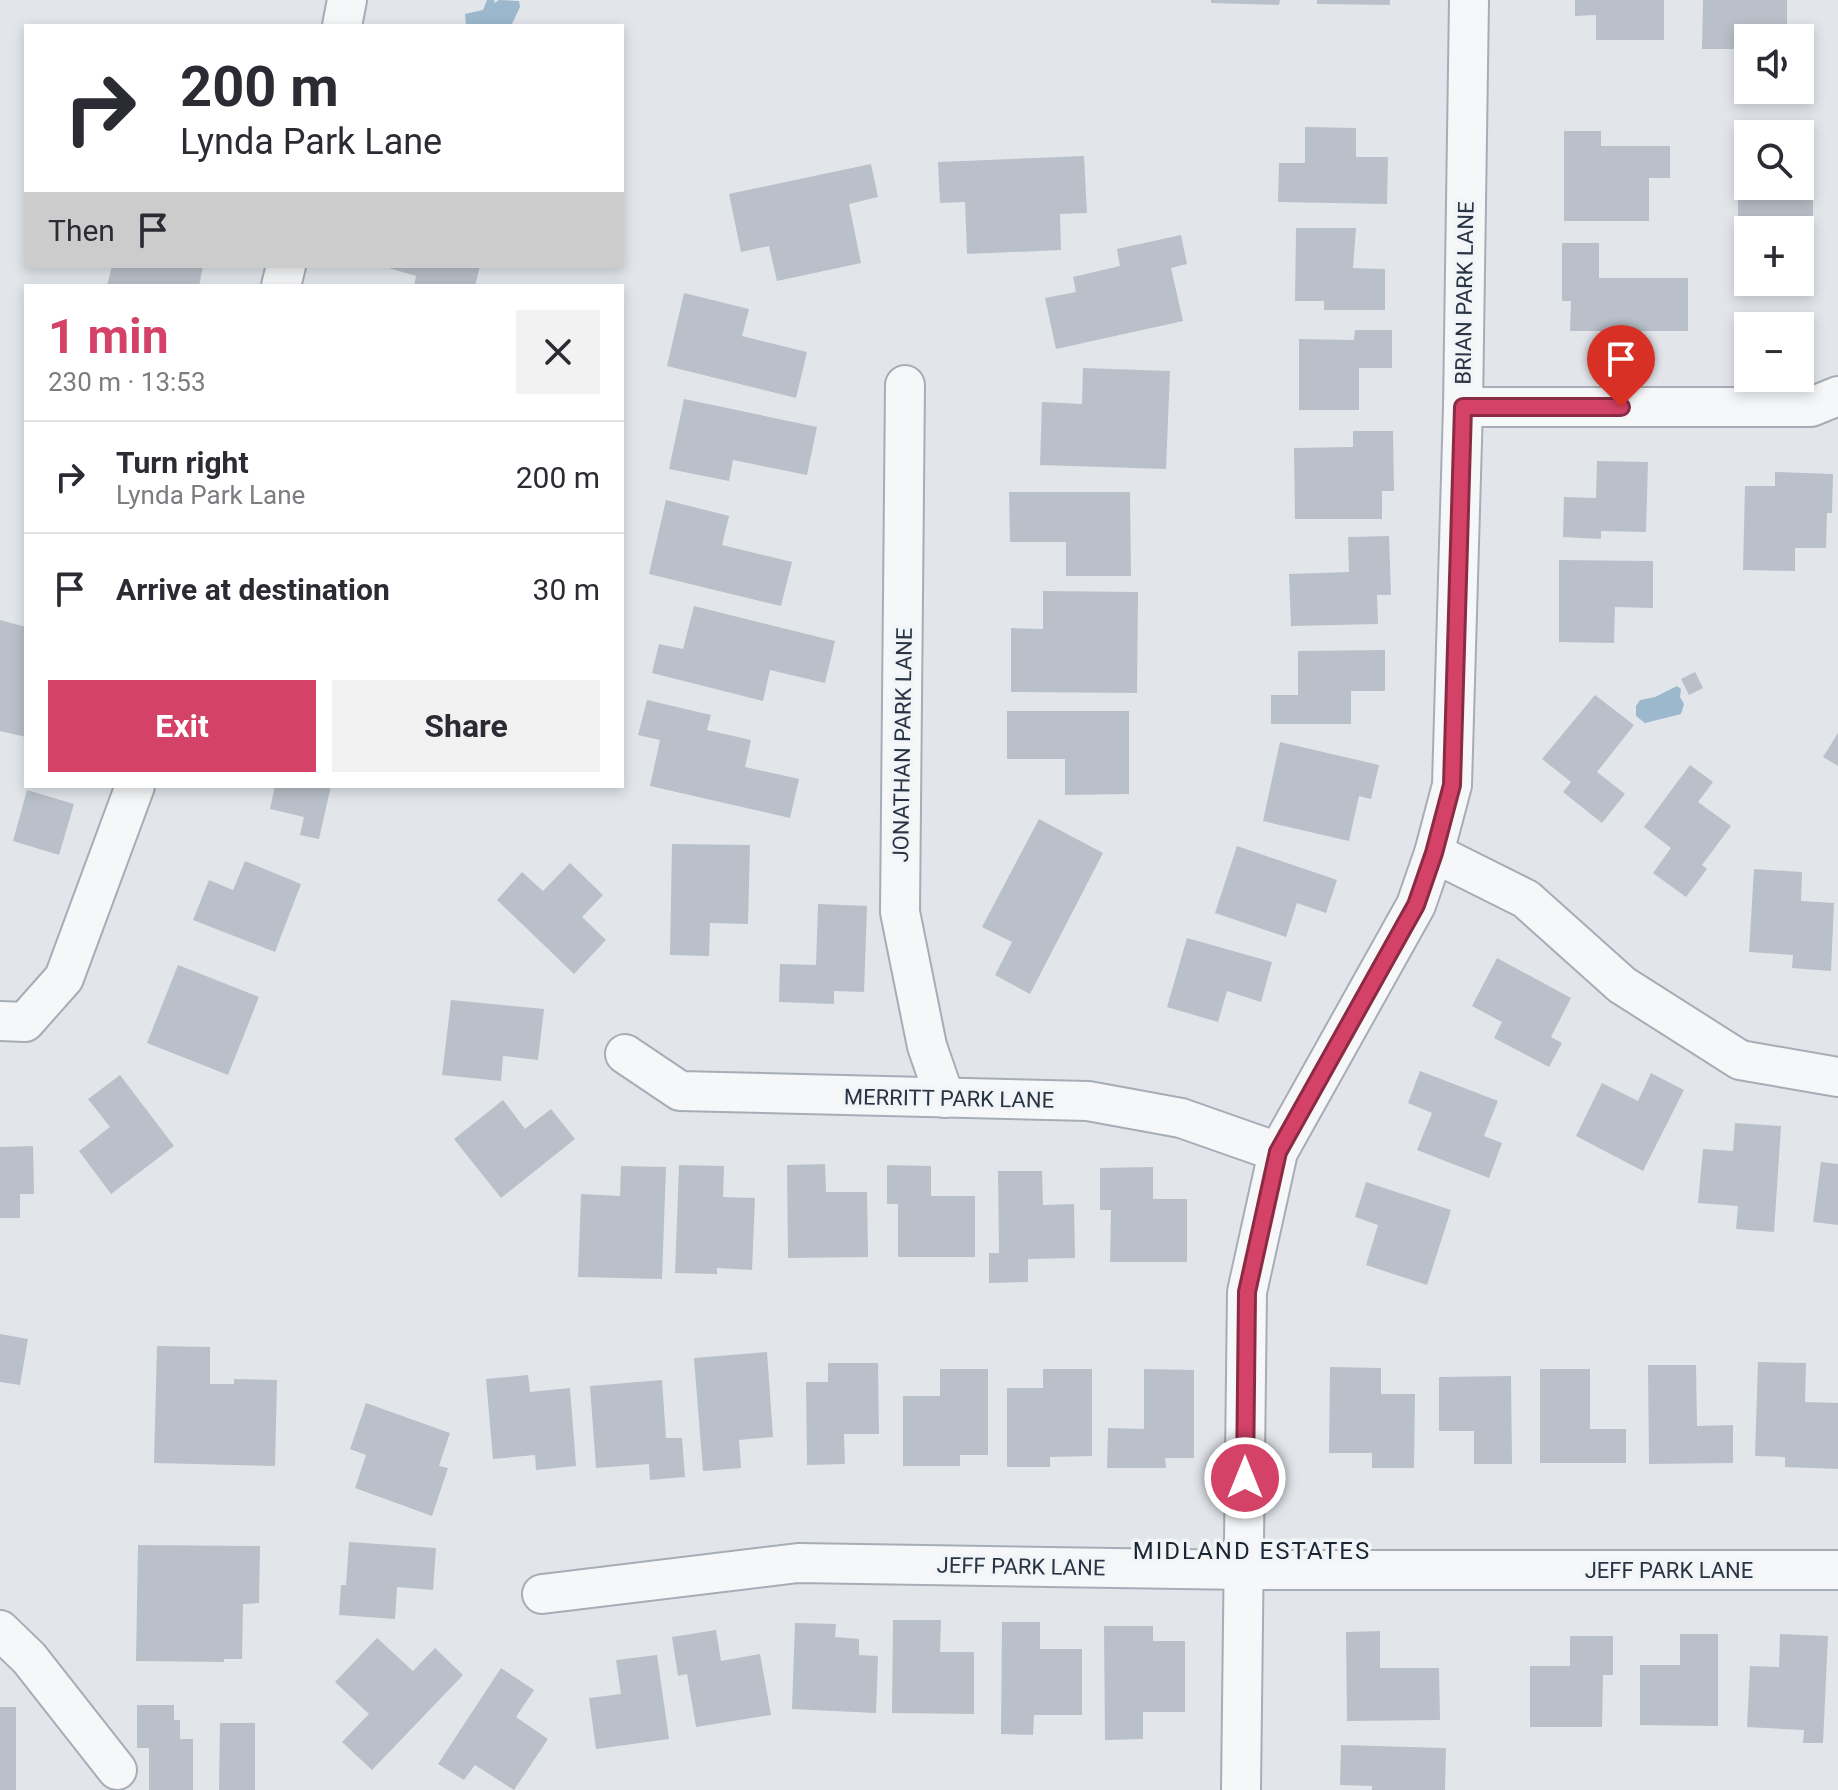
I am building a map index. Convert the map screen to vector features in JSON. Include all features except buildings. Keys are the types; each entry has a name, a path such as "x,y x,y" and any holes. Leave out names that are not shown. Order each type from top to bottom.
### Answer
{"street":[{"path":"342,24 347,0"},
{"name":"BRIAN PARK LANE","path":"1241,1790 1247,1292 1278,1152 1416,905 1452,785 1463,407 1469,0"},
{"name":"JONATHAN PARK LANE","path":"905,385 900,912 927,1046 945,1098"},
{"path":"1463,407 1811,407 1838,396"},
{"path":"12,1021 64,978 134,788"},
{"path":"1434,853 1526,899 1622,985 1740,1060 1838,1077"},
{"name":"MERRITT PARK LANE","path":"625,1054 680,1091 1088,1101 1181,1118 1278,1152"},
{"name":"JEFF PARK LANE","path":"542,1594 798,1563 1245,1570 1838,1570"},
{"path":"0,1630 29,1658 117,1770"}],"water":[{"path":"487,0 494,0 495,3 499,0 519,1 520,7 512,24 466,24 465,14 483,10"},
{"path":"1677,686 1681,689 1680,697 1684,704 1681,714 1645,723 1636,716 1636,706 1640,700 1655,697"}],"district":[{"name":"MIDLAND ESTATES","path":"1252,1551"}],"route":[{"path":"1245,1478 1247,1292 1278,1152 1416,905 1452,785 1463,407 1621,407"}]}
